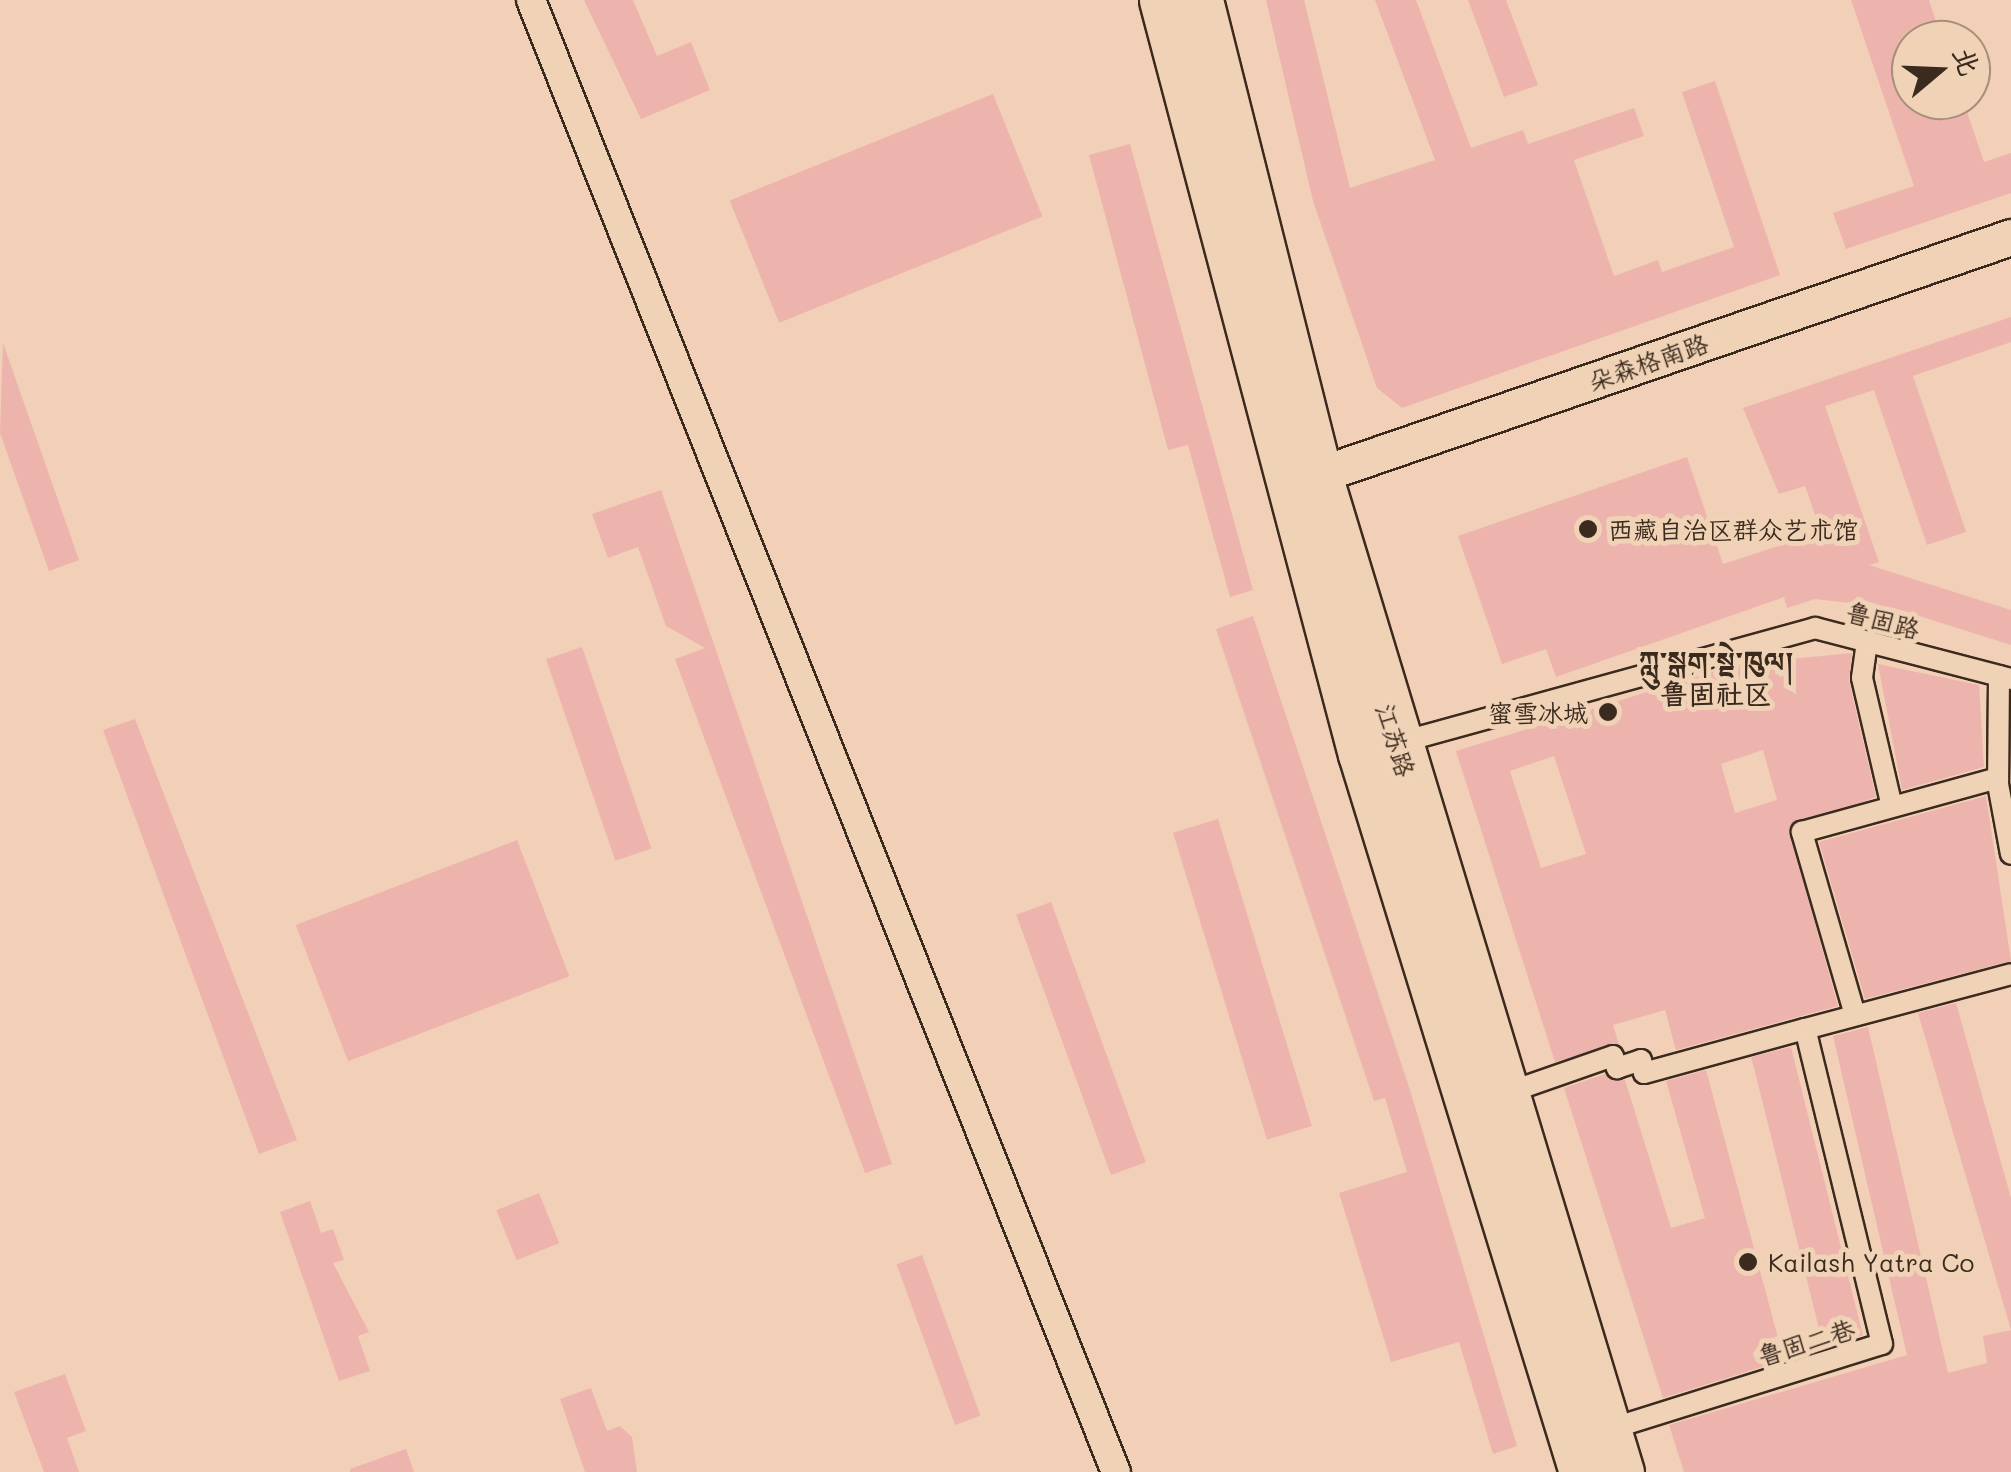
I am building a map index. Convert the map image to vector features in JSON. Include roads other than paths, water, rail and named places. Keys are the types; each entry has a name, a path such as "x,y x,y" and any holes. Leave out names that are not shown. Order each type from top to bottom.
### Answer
{"highway":[{"name":"江苏路","path":"1162,0 1582,1472"},
{"name":"江苏路","path":"1200,0 1302,481 1396,744 1614,1451"}],"street":[{"path":"531,0 1116,1472"},
{"name":"朵森格南路","path":"1302,481 2011,237"},
{"name":"鲁固路","path":"1396,744 1816,628 2005,678"},
{"path":"1867,642 1862,678 1892,807"},
{"path":"2005,678 1998,778 2011,854"},
{"path":"1853,1008 1802,832 1998,778"},
{"path":"1504,1094 1613,1056 1618,1068 1641,1060 1644,1072 1805,1029 1853,1008 2011,974"},
{"name":"鲁固二巷","path":"1614,1451 1882,1344 1805,1029"}],"place":[{"name":"西藏自治区群众艺术馆","path":"1588,529"},
{"name":"蜜雪冰城","path":"1608,712"},
{"name":"Kailash Yatra Co","path":"1748,1262"}],"district":[{"name":"ཀླུ་སྒུག་སྡེ་ཁུལ། 鲁固社区","path":"1716,677"}]}
